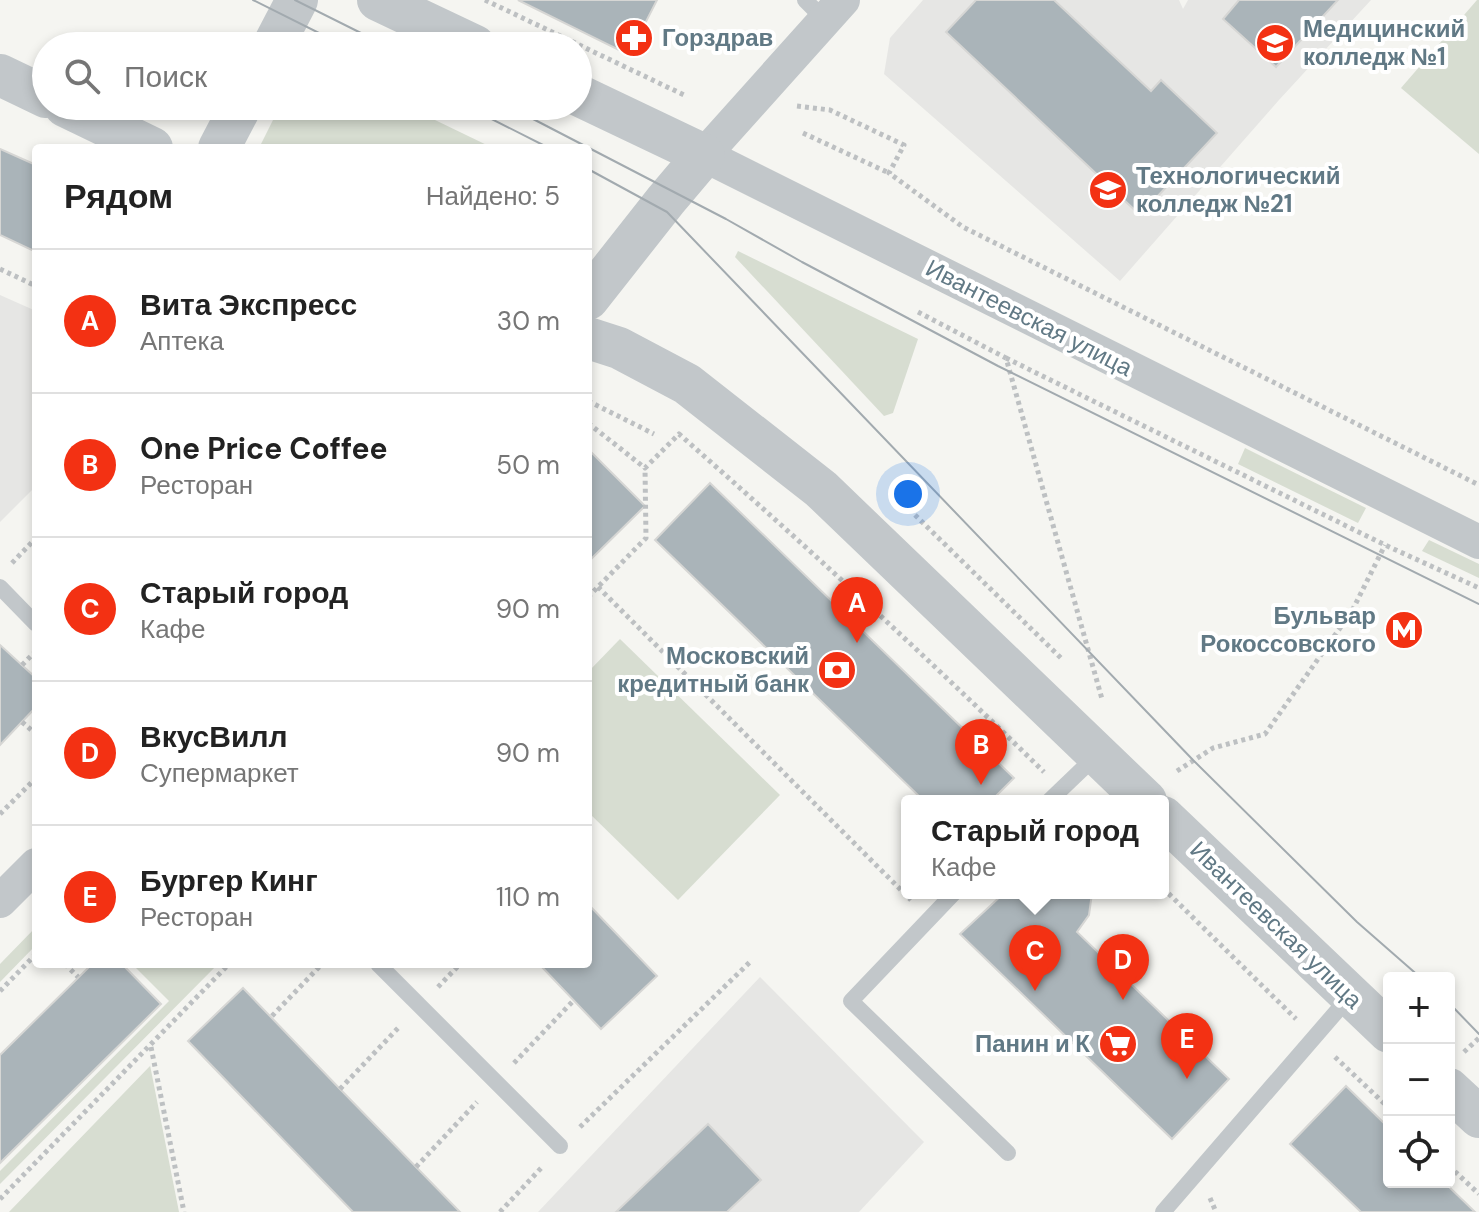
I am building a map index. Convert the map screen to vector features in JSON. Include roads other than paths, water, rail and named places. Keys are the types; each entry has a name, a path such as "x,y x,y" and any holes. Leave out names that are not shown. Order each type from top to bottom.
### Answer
{"street":[{"path":"280,32 297,0"},
{"path":"378,0 445,32"},
{"path":"592,294 824,7"},
{"path":"0,75 32,90"},
{"name":"Ивантеевская улица","path":"592,102 1479,542"},
{"path":"94,120 144,144"},
{"path":"221,144 234,120"},
{"path":"592,339 619,348 687,384 821,489 1140,795"},
{"name":"Ивантеевская улица","path":"1169,823 1383,1026"},
{"path":"0,901 32,869"},
{"path":"1455,1095 1479,1117"}],"lane":[{"path":"0,587 32,620"},
{"path":"1055,795 1099,753"},
{"path":"948,899 851,1001 1008,1153"},
{"path":"382,968 560,1146"},
{"path":"1163,1212 1350,996"}],"tram line":[{"path":"253,0 317,32"},
{"path":"295,0 359,32"},
{"path":"494,120 541,144"},
{"path":"535,120 581,144"},
{"path":"592,150 998,366 1479,604"},
{"path":"592,171 667,212 1193,760 1357,922 1414,972"},
{"path":"1455,1009 1479,1034"}],"place":[{"name":"Горздрав","path":"634,38"},
{"name":"Медицинский колледж №1","path":"1275,43"},
{"name":"Технологический колледж №21","path":"1108,190"},
{"name":"Бульвар Рокоссовского","path":"1404,630"},
{"name":"Вита Экспресс","path":"857,643"},
{"name":"Московский кредитный банк","path":"837,670"},
{"name":"One Price Coffee","path":"981,785"},
{"name":"Старый город","path":"1035,991"},
{"name":"ВкусВилл","path":"1123,1000"},
{"name":"Панин и К","path":"1118,1044"},
{"name":"Бургер Кинг","path":"1187,1079"}]}
